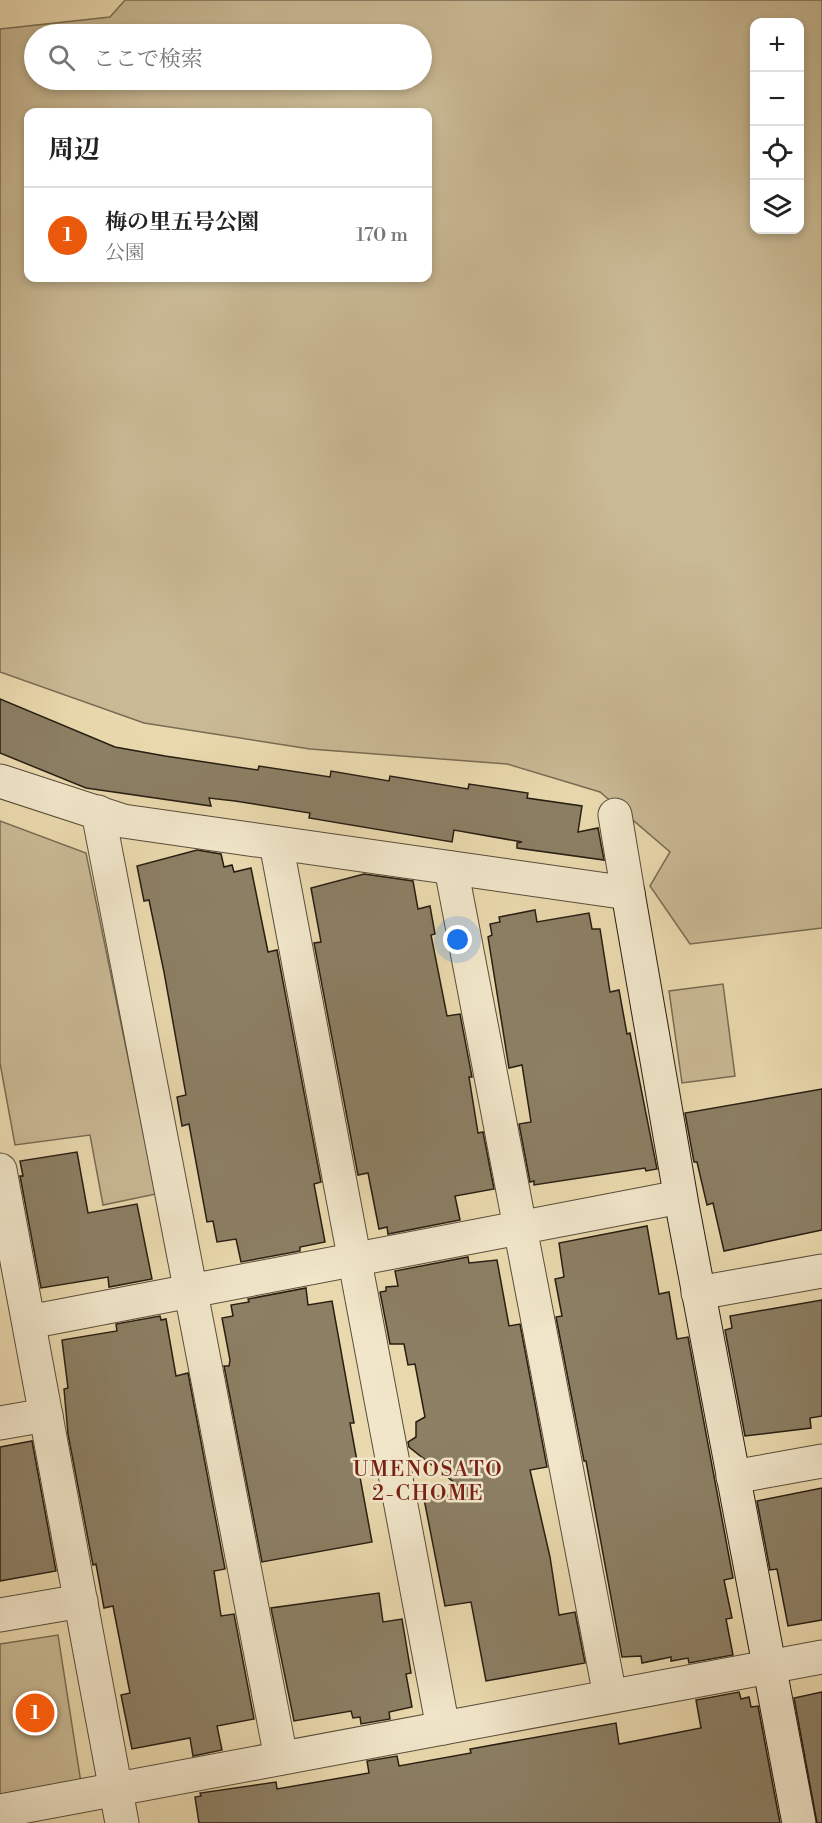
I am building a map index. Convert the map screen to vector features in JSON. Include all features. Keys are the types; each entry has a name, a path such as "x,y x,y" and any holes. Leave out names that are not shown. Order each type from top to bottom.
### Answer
{"street":[{"path":"0,781 123,821 628,894"},
{"path":"98,813 281,1758"},
{"path":"615,815 680,1197 799,1823"},
{"path":"276,843 443,1728"},
{"path":"451,868 610,1696"},
{"path":"0,1170 6,1232 28,1322 122,1823"},
{"path":"28,1322 680,1197"},
{"path":"698,1293 822,1271"},
{"path":"0,1423 46,1415"},
{"path":"733,1477 822,1461"},
{"path":"0,1615 81,1601"},
{"path":"0,1811 822,1657"}],"shaded area":[{"path":"125,0 822,0 822,928 690,944 650,886 670,852 600,792 507,764 310,749 144,723 0,672 0,29 24,26 24,90 432,90 432,24 46,24 110,17"},
{"path":"0,821 86,853 156,1194 103,1205 90,1135 15,1145 0,1063"},
{"path":"723,984 735,1076 682,1083 669,991"},
{"path":"58,1635 81,1783 0,1795 0,1644"}],"building":[{"path":"0,699 115,747 258,770 259,766 330,777 331,771 389,781 390,776 468,789 469,784 528,793 527,798 582,806 578,832 598,828 604,860 517,848 517,843 522,842 454,830 452,842 309,818 310,813 235,801 209,798 211,806 86,788 0,753"},
{"path":"197,850 221,854 224,867 232,865 234,872 251,868 268,952 277,950 321,1182 314,1184 325,1242 300,1247 300,1251 241,1262 236,1239 217,1242 213,1221 207,1222 189,1124 182,1126 177,1097 186,1095 164,972 149,900 144,901 137,866"},
{"path":"364,874 413,881 418,909 430,906 435,934 431,935 447,1016 460,1014 472,1077 469,1077 478,1133 483,1132 494,1189 455,1196 460,1220 388,1234 387,1227 379,1229 368,1173 358,1175 314,943 321,942 311,888"},
{"path":"535,910 537,922 589,913 592,929 600,929 610,992 619,990 627,1034 630,1033 657,1169 646,1171 645,1168 534,1185 534,1181 530,1182 519,1124 531,1122 522,1065 509,1068 488,937 492,935 490,924 500,922 499,917"},
{"path":"822,1089 822,1230 724,1251 713,1203 707,1205 697,1162 694,1162 685,1113"},
{"path":"77,1152 88,1213 137,1204 152,1279 109,1287 108,1277 41,1288 20,1176 23,1176 20,1161"},
{"path":"647,1226 659,1294 669,1292 677,1339 688,1337 733,1578 724,1580 732,1618 726,1619 733,1655 689,1663 688,1658 671,1661 671,1657 642,1663 641,1656 622,1657 586,1461 584,1461 556,1317 562,1316 555,1279 564,1277 559,1243"},
{"path":"468,1257 469,1263 497,1260 509,1326 520,1324 547,1467 530,1470 550,1557 559,1615 575,1612 585,1663 486,1681 471,1602 445,1606 424,1499 465,1491 409,1447 408,1442 416,1437 416,1422 425,1417 415,1364 408,1365 404,1344 390,1344 380,1292 386,1291 386,1287 398,1286 395,1271"},
{"path":"306,1288 308,1305 332,1301 354,1423 350,1423 372,1542 262,1562 224,1366 229,1366 230,1360 222,1318 233,1316 231,1305 249,1302 248,1299"},
{"path":"822,1300 822,1416 810,1418 811,1428 745,1436 725,1330 732,1328 730,1316"},
{"path":"160,1316 161,1320 166,1319 176,1376 188,1373 225,1569 214,1571 221,1616 234,1614 254,1719 217,1726 222,1750 193,1756 190,1738 132,1749 121,1695 130,1693 113,1606 104,1608 96,1564 93,1565 68,1434 64,1389 68,1388 62,1340 117,1331 116,1324"},
{"path":"32,1441 56,1571 0,1581 0,1447"},
{"path":"822,1488 822,1620 788,1626 777,1569 770,1570 757,1501"},
{"path":"379,1593 383,1622 402,1619 411,1673 406,1674 412,1707 389,1712 390,1719 361,1724 360,1717 353,1718 351,1711 294,1721 271,1608"},
{"path":"739,1692 741,1699 749,1697 751,1707 758,1706 780,1823 199,1823 195,1797 201,1796 200,1793 276,1782 277,1789 369,1773 367,1761 397,1756 399,1766 471,1753 470,1749 616,1723 619,1744 701,1728 696,1700"},
{"path":"822,1692 822,1823 817,1823 794,1698"}],"place":[{"name":"梅の里五号公園","path":"35,1713"}],"district":[{"name":"UMENOSATO 2-CHOME","path":"428,1481"}]}
